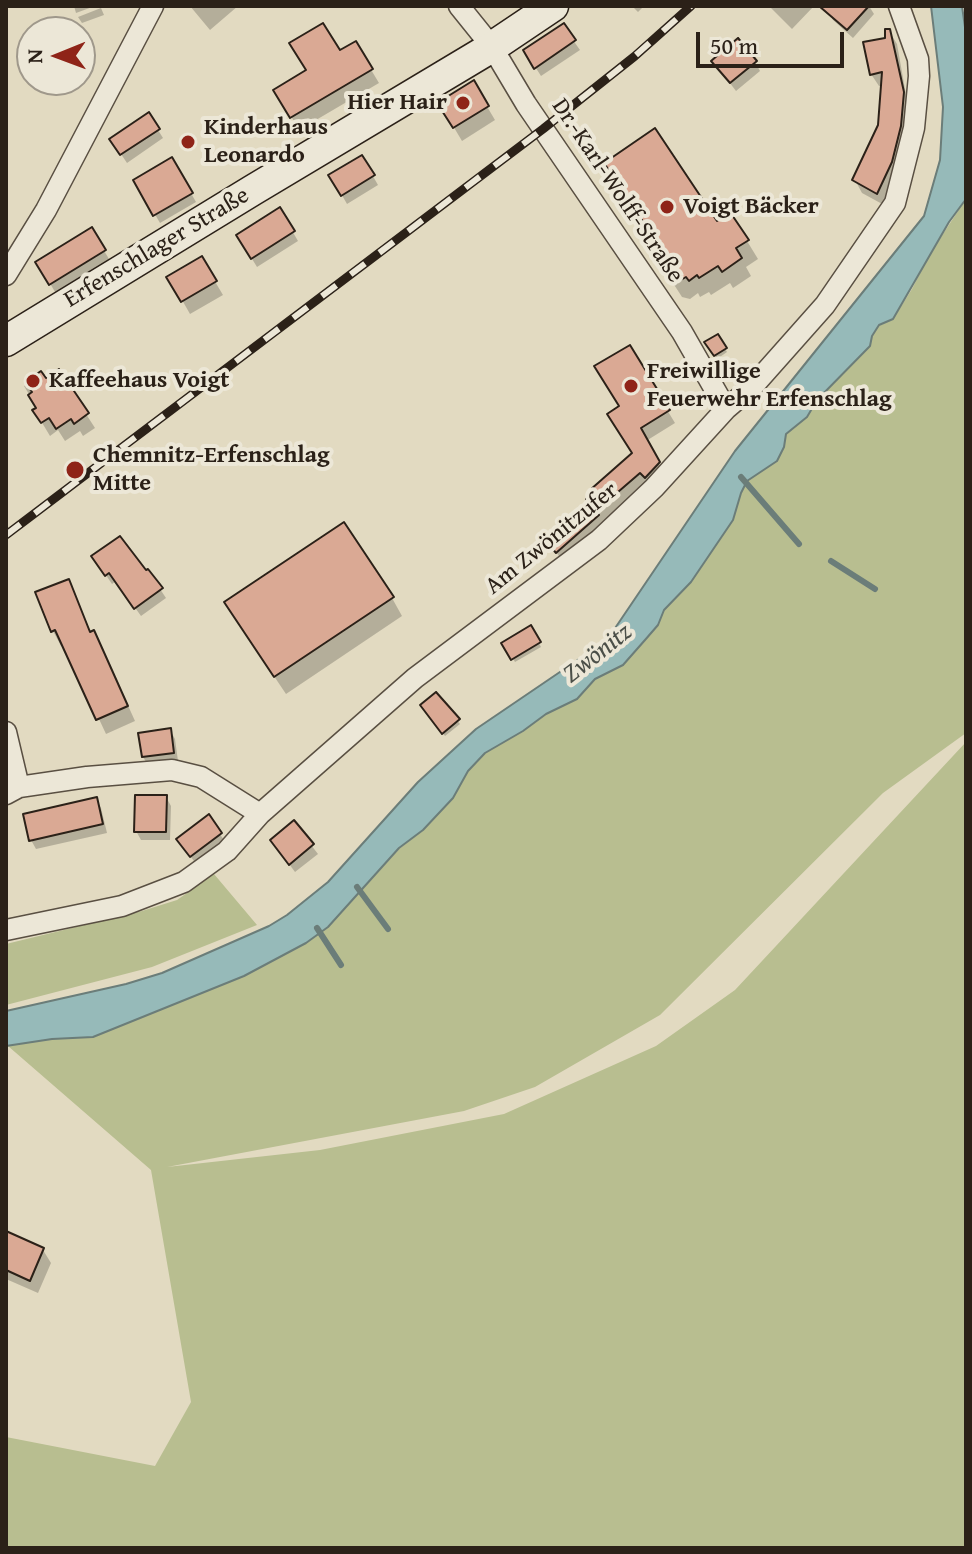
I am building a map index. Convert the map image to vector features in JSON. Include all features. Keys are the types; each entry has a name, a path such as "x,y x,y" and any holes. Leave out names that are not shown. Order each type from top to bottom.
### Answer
{"main road":[{"name":"Erfenschlager Straße","path":"7,336 492,47 553,6"}],"street":[{"path":"6,275 46,210 153,6"},
{"name":"Dr.-Karl-Wolff-Straße","path":"459,6 492,47 526,104 682,332 726,409"},
{"name":"Am Zwönitzufer","path":"6,930 122,906 184,882 227,851 260,814 415,678 599,540 654,488 726,409 754,385 825,305 895,203 914,128 919,76 918,59 899,6"},
{"path":"6,732 13,791 87,777 172,770 201,777 260,814"}],"green space":[{"path":"966,199 966,733 883,793 660,1015 535,1087 464,1111 167,1167 320,1150 504,1114 656,1046 735,990 966,742 966,1548 6,1548 6,1437 155,1466 191,1402 151,1170 8,1046 93,1037 244,976 306,943 328,927 399,849 423,830 453,798 468,771 485,753 546,714 577,699 595,679 623,665 645,640 658,625 664,610 691,582 733,520 747,481 777,461 786,434 807,417 817,400 870,346 879,325 893,319 929,255"},
{"path":"214,874 257,925 152,967 6,1005 6,944 177,900"}],"water":[{"name":"Zwönitz","path":"931,6 962,6 966,34 966,199 949,222 893,319 879,325 870,346 817,400 807,417 786,434 777,461 747,481 733,520 691,582 664,610 658,625 623,665 595,679 577,699 546,714 485,753 468,771 453,798 423,830 399,848 328,927 306,943 244,976 93,1037 6,1046 6,1011 162,973 269,926 287,915 328,882 418,782 476,729 607,640 735,451 924,216 940,160 943,107"}],"building":[{"path":"819,6 869,6 847,30"},
{"path":"323,23 340,50 356,41 373,69 290,118 273,90 306,70 289,43"},
{"path":"564,23 576,40 534,69 523,50"},
{"path":"885,29 890,29 904,92 901,126 892,162 877,194 852,180 878,125 882,72 870,75 863,42 885,38"},
{"path":"738,38 757,61 730,83 711,61"},
{"path":"474,80 489,106 453,128 437,103"},
{"path":"149,112 160,129 120,155 109,139"},
{"name":"Voigt Bäcker","path":"655,128 717,221 730,212 749,240 736,248 742,258 722,272 718,266 689,281 686,277 679,281 669,279 659,265 668,259 604,163"},
{"path":"362,155 375,175 341,196 328,175"},
{"path":"172,157 193,193 153,216 133,180"},
{"path":"280,207 295,231 251,259 236,235"},
{"path":"92,227 106,250 49,285 35,262"},
{"path":"202,256 217,281 181,302 166,277"},
{"path":"718,334 727,348 714,356 704,342"},
{"name":"Freiwillige Feuerwehr Erfenschlag","path":"630,345 670,410 641,428 660,462 645,478 640,473 596,511 586,499 593,493 590,490 632,453 607,414 619,406 594,366"},
{"path":"59,369 89,413 74,424 71,419 56,429 49,418 41,423 32,410 36,408 28,395 32,392 25,382 41,371 46,378"},
{"path":"588,502 599,515 556,553 545,540"},
{"path":"344,522 394,597 274,677 224,602"},
{"path":"120,536 163,588 134,609 109,573 105,576 91,556"},
{"path":"69,579 90,632 94,630 128,706 96,720 55,630 51,632 35,592"},
{"path":"531,625 541,642 511,660 501,643"},
{"path":"436,692 460,719 442,734 420,705"},
{"path":"171,728 174,753 142,757 138,733"},
{"path":"135,795 167,795 166,832 134,832"},
{"path":"97,797 103,824 29,841 23,814"},
{"path":"209,814 222,833 190,857 176,839"},
{"path":"294,820 314,844 289,865 270,840"},
{"path":"6,1231 44,1248 30,1281 6,1270"}],"waterway":[{"path":"741,477 799,544"},
{"path":"831,561 875,589"},
{"path":"357,887 388,929"},
{"path":"317,928 341,965"}],"railway":[{"path":"6,535 543,129 635,56 691,6"}],"place":[{"name":"Hier Hair","path":"463,103"},
{"name":"Kinderhaus Leonardo","path":"188,142"},
{"name":"Voigt Bäcker","path":"667,207"},
{"name":"Kaffeehaus Voigt","path":"33,381"},
{"name":"Freiwillige Feuerwehr Erfenschlag","path":"631,386"},
{"name":"Chemnitz-Erfenschlag Mitte","path":"75,470"}]}
